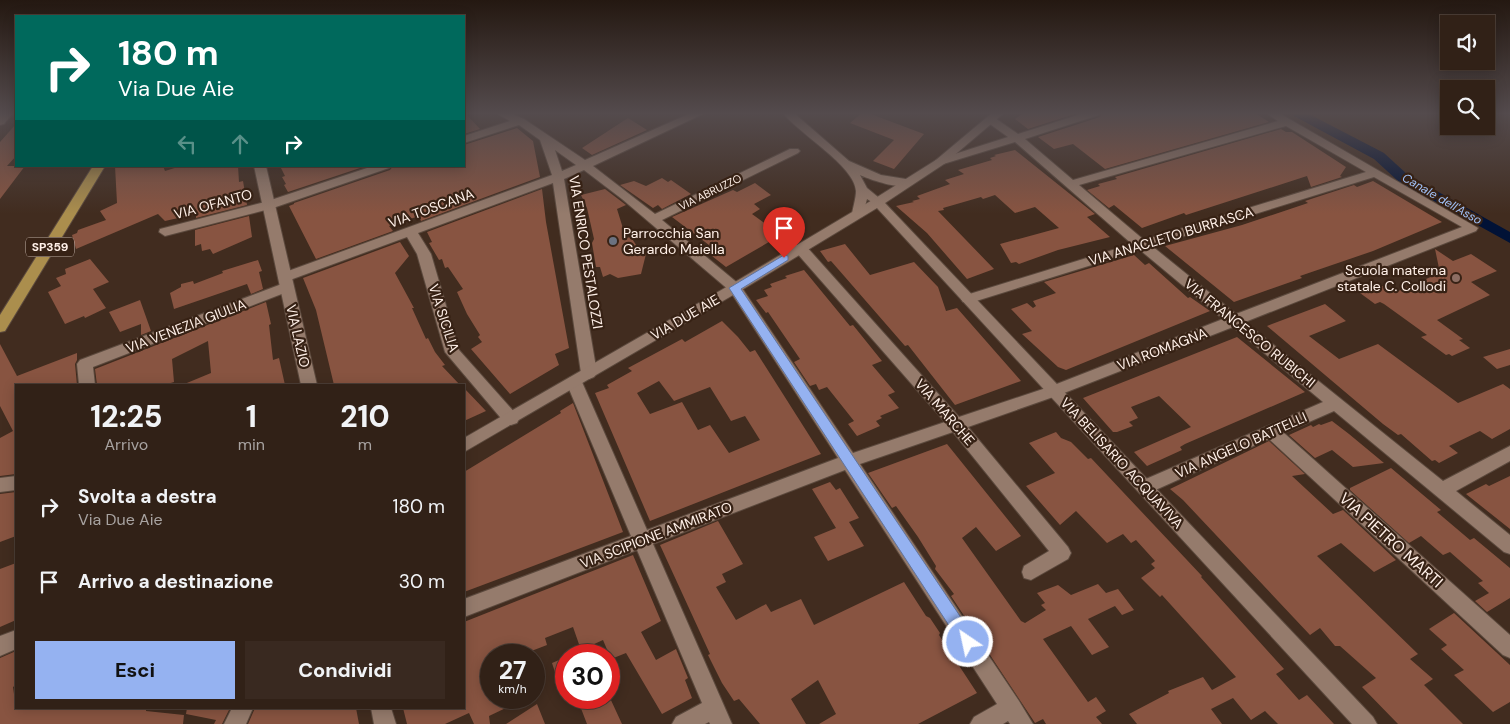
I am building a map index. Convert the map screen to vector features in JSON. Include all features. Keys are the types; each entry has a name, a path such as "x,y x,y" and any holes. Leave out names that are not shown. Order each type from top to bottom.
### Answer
{"main road":[{"name":"SP359","path":"0,327 6,309 98,167"}],"street":[{"name":"VIA ENRICO PESTALOZZI","path":"548,147 558,177 581,378 642,540 717,716"},
{"path":"559,147 654,220 735,288 1017,716 981,724"},
{"name":"VIA TOSCANA","path":"286,282 410,232 586,166 627,147"},
{"path":"827,147 842,160 855,176 862,190 858,214"},
{"name":"VIA DUE AIE","path":"465,445 878,202 940,162 958,147"},
{"path":"940,162 989,147"},
{"name":"VIA FRANCESCO RUBICHI","path":"1027,147 1143,246 1510,546"},
{"path":"1070,184 1200,147"},
{"path":"1330,147 1375,173"},
{"name":"VIA ABRUZZO","path":"654,220 794,151"},
{"path":"842,160 871,176 887,181 908,183"},
{"name":"VIA LAZIO","path":"260,167 309,384"},
{"name":"VIA OFANTO","path":"165,232 269,205 382,167"},
{"name":"VIA ROMAGNA","path":"849,461 1054,391 1472,228 1375,173"},
{"name":"VIA ANACLETO BURRASCA","path":"968,298 1143,246 1375,173"},
{"path":"871,176 877,187 878,202"},
{"name":"VIA BELISARIO ACQUAVIVA","path":"862,190 878,202 1366,724"},
{"name":"VIA SICILIA","path":"410,232 424,254 452,352 511,419"},
{"name":"VIA MARCHE","path":"800,248 956,424 1062,553 1031,572"},
{"name":"VIA VENEZIA GIULIA","path":"88,384 86,364 286,282"},
{"name":"VIA ANGELO BATTELLI","path":"1145,487 1336,403"},
{"name":"VIA PIETRO MARTI","path":"1272,432 1510,648"},
{"path":"1443,490 1510,453"},
{"name":"VIA SCIPIONE AMMIRATO","path":"465,608 849,461"},
{"path":"0,485 15,483"},
{"path":"0,646 15,639"},
{"path":"235,724 242,709"},
{"path":"381,709 385,724"},
{"path":"683,724 717,716"}],"building":[{"path":"0,147 15,147 15,157 7,166 24,167 0,199"},
{"path":"465,147 534,147 540,177 421,221 419,216 389,226 393,231 316,259 289,206 390,170 392,167 465,167"},
{"path":"584,147 610,147 592,155 582,148"},
{"path":"887,147 913,147 894,169 873,161"},
{"path":"1077,147 1183,147 1105,169"},
{"path":"1219,147 1315,147 1346,167 1340,176 1342,177 1311,187 1307,176 1186,215 1184,213 1142,228 1114,205 1109,208 1087,190 1100,186 1098,184 1117,179 1115,177"},
{"path":"1015,150 1095,214 1087,217 1110,237 1058,250 1019,264 1016,262 1011,263 1000,244 1059,228 1035,207 1015,213 995,195 943,208 944,210 938,211 994,269 967,279 927,233 896,206 914,202 912,201 920,199 917,196 950,184 945,180 964,174 958,170 992,160 990,158 996,156 994,155"},
{"path":"115,167 163,167 165,171 178,167 238,167 239,182 243,181 247,205 196,218 196,214 165,221 158,214 76,249 72,235 77,233 78,230 106,220 100,211 117,203"},
{"path":"280,167 363,167 288,192 282,177 285,176"},
{"path":"662,178 668,182 671,180 691,194 662,209 658,205 653,208 620,185 634,181 646,186"},
{"path":"1373,181 1442,222 1373,251 1300,276 1302,278 1234,302 1165,246 1242,225 1308,203 1305,201 1354,185 1357,187"},
{"path":"755,183 771,195 754,204 760,209 752,214 781,235 726,267 703,249 709,245 672,217 733,190 737,192"},
{"path":"542,189 546,222 569,348 555,354 559,365 510,394 471,349 482,342 457,292 463,289 448,267 445,268 442,259 439,260 429,243 432,242 427,232"},
{"name":"Parrocchia San Gerardo Maiella","path":"605,189 626,205 617,209 626,238 631,237 642,250 647,250 641,274 618,278 610,274 603,277 600,267 596,267 592,243 594,239 587,208 581,195"},
{"path":"249,216 252,237 213,254 210,249 202,251 201,244 195,246 195,230"},
{"path":"400,242 409,256 395,273 414,308 412,308 426,339 428,338 435,352 445,365 442,366 459,384 334,384 316,310 303,278"},
{"path":"845,244 870,275 914,262 938,287 946,311 957,308 1021,381 955,405 908,345 905,346 831,261 828,262 820,251"},
{"path":"1435,249 1453,261 1471,254 1497,271 1471,282 1490,295 1437,320 1463,339 1459,340 1470,348 1452,356 1446,355 1421,337 1427,335 1384,304 1380,302 1375,304 1360,293 1376,285 1396,292 1440,273"},
{"path":"1134,255 1145,265 1149,263 1188,298 1190,297 1210,311 1066,370 1058,367 1022,334 1032,331 1011,309 1027,303 1033,308 1036,306 1033,301 1056,293 1044,282"},
{"path":"90,259 109,282 93,289 106,308 85,318 84,316 65,324 48,292 61,286 56,278 66,274 65,269"},
{"path":"258,260 262,271 259,272 263,289 251,294 247,284 174,309 170,293 181,287 181,284 193,281 194,284 223,273 222,271"},
{"path":"804,270 850,326 853,325 882,361 872,365 895,392 888,395 899,408 880,416 882,418 876,421 880,426 857,436 848,424 854,421 827,387 819,390 816,384 810,386 794,362 800,359 768,312 766,313 756,300 768,296 764,290 772,287 770,284 787,278 785,276"},
{"path":"140,300 151,331 141,335 141,324 120,332 109,312"},
{"path":"266,302 271,324 269,325 273,360 279,358 285,384 184,384 211,373 208,341 172,359 174,382 167,384 97,384 95,369"},
{"path":"1325,304 1346,321 1309,336 1339,359 1378,344 1458,403 1503,384 1510,389 1510,429 1492,439 1480,431 1449,446 1458,453 1439,463 1435,460 1432,461 1401,434 1398,435 1383,424 1267,326"},
{"path":"722,321 750,352 755,350 821,454 650,521 595,393 609,388 607,385 632,371 628,368 682,339 685,342","holes":["659,381 674,401 710,387 731,421 745,416 760,440 729,453 710,425 698,430 682,402 650,414 637,393"]},
{"path":"1237,337 1305,392 1185,444 1180,447 1182,450 1147,466 1134,452 1191,427 1159,396 1131,407 1138,418 1129,422 1133,426 1113,432 1083,398"},
{"path":"0,344 17,376 77,353 75,364 77,384 15,384 15,474 0,476 0,438 13,431 0,406"},
{"path":"1510,349 1510,365 1497,369 1483,357"},
{"path":"465,389 486,411 465,421"},
{"path":"573,403 623,532 465,592 465,471 561,413 560,411"},
{"path":"1332,421 1384,463 1353,467 1332,450 1315,458 1289,435 1311,425 1313,427"},
{"path":"1056,432 1061,438 1071,442 1088,459 1091,458 1202,576 1284,669 1276,674 1299,700 1307,695 1334,724 1278,724 1265,711 1251,720 1233,698 1211,709 1222,724 1137,724 1129,714 1169,693 1168,691 1203,677 1212,690 1236,677 1162,595 1160,597 1141,578 1155,568 1151,564 1155,561 1136,540 1131,543 1123,534 1107,543 1076,511 1060,525 1026,486 1055,473 1029,443"},
{"path":"1269,441 1305,474 1292,476 1333,514 1343,510 1396,560 1374,572 1341,543 1317,556 1418,654 1410,659 1433,679 1424,685 1463,724 1398,724 1362,687 1376,678 1340,646 1335,646 1320,628 1310,635 1183,500 1170,489"},
{"path":"947,444 1021,536 996,551 976,527 962,538 1021,621 1025,623 1046,610 1041,605 1045,603 1037,593 1058,585 1071,595 1098,584 1106,593 1118,589 1134,610 1122,615 1115,606 1088,619 1109,647 1092,655 1071,626 1043,639 1088,702 1096,697 1106,711 1096,717 1102,724 1046,724 1043,719 1035,723 951,596 954,594 935,569 936,566 918,537 896,506 892,508 868,473"},
{"path":"1391,468 1441,510 1437,512 1470,540 1474,538 1510,568 1510,598 1487,612 1475,601 1489,593 1478,583 1483,581 1450,552 1443,555 1421,536 1409,543 1350,490 1350,488"},
{"path":"1510,476 1510,529 1466,494 1486,484 1489,486"},
{"path":"830,482 836,490 840,488 859,518 849,522 864,546 828,561 814,537 836,528 812,489"},
{"path":"15,492 15,536 0,542 0,494"},
{"path":"718,521 743,564 722,574 726,582 716,587 736,620 766,604 771,612 801,599 814,625 904,582 926,616 930,618 940,633 939,635 977,693 918,724 819,724 836,714 818,680 791,699 806,724 760,724 739,699 734,701 722,683 660,545"},
{"path":"633,555 661,621 641,632 656,660 676,649 688,678 685,680 692,698 662,714 626,653 620,655 620,644 605,644 603,640 594,644 579,644 573,627 545,638 547,645 545,646 545,644 480,644 480,709 504,709 489,716 490,724 474,724 469,713 445,724 407,724 403,709 465,709 465,622"},
{"path":"15,563 15,620 0,627 0,569"},
{"path":"1454,613 1510,665 1510,702 1493,712 1454,675 1464,670 1441,649 1447,645 1429,629"},
{"path":"15,651 15,686 13,687 15,709 146,709 146,711 184,715 183,724 0,724 0,658"},
{"path":"555,662 555,672 552,663"},
{"path":"187,709 230,709 222,724 214,724 216,720 186,714"},
{"path":"255,709 356,709 359,724 248,724"},
{"path":"529,709 539,709 545,724 506,724"},
{"path":"581,709 615,709 622,724 587,724"}],"waterway":[{"name":"Canale dell'Asso","path":"1362,147 1379,156 1403,178 1510,238"}],"place":[{"name":"Parrocchia San Gerardo Maiella","path":"613,241"},
{"name":"Scuola materna statale C. Collodi","path":"1456,278"}],"route":[{"path":"784,258 735,288 968,642"}]}
